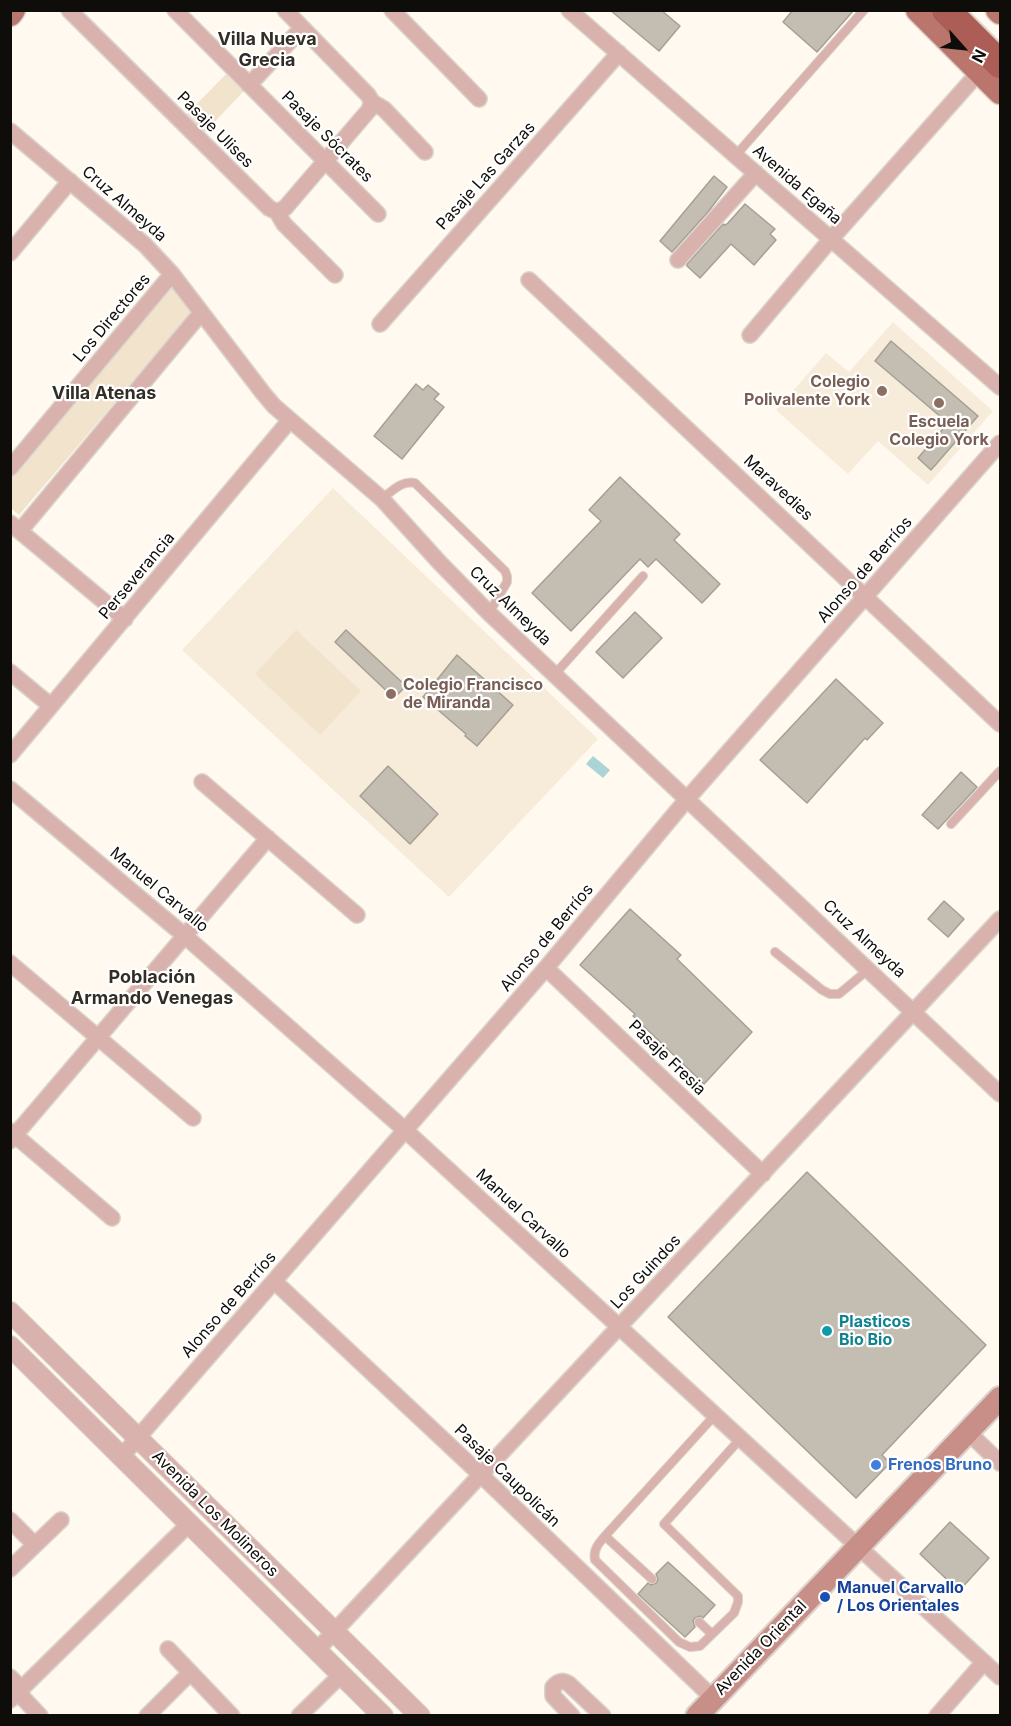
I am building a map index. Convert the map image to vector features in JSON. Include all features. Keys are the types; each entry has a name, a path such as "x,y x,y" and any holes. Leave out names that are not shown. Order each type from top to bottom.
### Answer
{"highway":[{"path":"946,10 990,68"}],"main road":[{"path":"918,10 990,68 1000,92"},
{"name":"Avenida Oriental","path":"697,1716 1000,1398"}],"street":[{"name":"Pasaje Ulises","path":"69,10 269,208 277,212 284,224 335,275"},
{"path":"285,10 368,95 372,102 384,109 425,152"},
{"path":"392,10 479,99"},
{"name":"Avenida Egaña","path":"569,10 1000,387"},
{"name":"Pasaje Sócrates","path":"176,11 378,214"},
{"path":"249,85 302,28"},
{"name":"Pasaje Las Garzas","path":"380,324 619,53"},
{"path":"750,335 831,239 990,68"},
{"path":"277,212 285,208 369,110 372,102"},
{"name":"Cruz Almeyda","path":"10,131 133,233 172,274 263,393 290,420 382,499 489,613 1000,1094"},
{"path":"678,260 756,173"},
{"path":"10,253 70,181"},
{"name":"Los Directores","path":"10,468 172,274"},
{"name":"Maravedies","path":"529,280 1000,724"},
{"path":"124,619 15,527 201,313"},
{"name":"Perseverancia","path":"10,755 290,420"},
{"name":"Alonso de Berríos","path":"122,1456 546,968 688,798 1000,443"},
{"path":"10,672 51,706"},
{"path":"202,782 357,915"},
{"name":"Manuel Carvallo","path":"12,794 185,936 405,1130 1000,1677"},
{"path":"112,1218 12,1136 268,838"},
{"name":"Los Guindos","path":"317,1650 1000,920"},
{"path":"10,963 193,1118"},
{"name":"Pasaje Fresia","path":"546,968 763,1174"},
{"name":"Pasaje Caupolicán","path":"274,1281 481,1475 713,1698"},
{"name":"Avenida Los Molineros","path":"10,1312 420,1716"},
{"name":"Avenida Los Molineros","path":"10,1346 383,1716"},
{"path":"968,1432 1000,1463"},
{"path":"10,1520 35,1545"},
{"path":"10,1569 61,1520"},
{"path":"15,1696 190,1523"},
{"path":"168,1650 232,1716"},
{"path":"937,1716 984,1662"},
{"path":"147,1716 190,1673"},
{"path":"299,1716 342,1674"},
{"path":"10,1677 16,1683 15,1696"},
{"path":"572,1716 553,1696 553,1687 559,1682 569,1684 601,1715"},
{"path":"15,1696 24,1699 40,1716"}],"lane":[{"path":"736,156 864,10"},
{"path":"382,499 403,483 415,483 505,571 507,582 489,613"},
{"path":"555,674 643,576"},
{"path":"951,824 1000,771"},
{"path":"775,952 830,994 839,994 869,969"},
{"path":"715,1415 605,1536 594,1552 595,1560 679,1642 690,1647 700,1646 734,1613 738,1596 664,1524 741,1438"},
{"path":"605,1536 652,1579"},
{"path":"699,1622 712,1634"}],"shaded area":[{"path":"226,74 244,91 203,134 185,116"},
{"path":"172,288 191,313 19,515 11,508 11,478"},
{"name":"Colegio Polivalente York","path":"893,322 993,411 928,485 878,441 848,474 776,410 826,353 849,372"},
{"name":"Colegio Francisco de Miranda","path":"333,488 598,739 449,897 182,650"},
{"path":"296,630 361,691 320,735 255,674"}],"water":[{"path":"593,756 610,770 603,778 586,764"}],"building":[{"path":"610,10 661,10 680,26 659,51"},
{"path":"793,10 854,10 817,52 783,22"},
{"path":"714,176 727,187 672,252 660,241"},
{"path":"745,204 775,229 770,234 776,240 754,265 731,244 700,278 687,264 723,224 728,223"},
{"path":"891,341 978,416 931,470 918,458 948,423 875,361"},
{"path":"416,384 423,390 428,385 439,394 434,399 444,407 402,459 374,436"},
{"path":"620,477 680,534 674,540 720,584 702,603 656,559 648,567 640,559 571,631 532,593 601,521 589,510"},
{"path":"635,612 662,638 623,678 596,652"},
{"path":"346,630 406,686 394,698 335,642"},
{"path":"457,655 513,705 477,746 423,697"},
{"path":"836,679 883,723 867,740 865,738 807,803 760,760"},
{"path":"388,766 438,814 410,844 360,796"},
{"path":"961,772 977,787 938,829 922,815"},
{"path":"944,901 964,919 948,937 928,919"},
{"path":"630,909 681,955 677,959 752,1032 704,1084 633,1016 635,1014 580,965"},
{"name":"Plasticos Bio Bio","path":"807,1172 986,1345 882,1455 890,1463 856,1498 668,1317"},
{"path":"950,1522 989,1558 959,1591 920,1554"},
{"path":"668,1562 715,1605 703,1618 700,1616 695,1618 693,1621 695,1627 685,1637 638,1594 648,1583 651,1585 656,1583 658,1580 656,1574"}],"place":[{"name":"Colegio Polivalente York","path":"882,391"},
{"name":"Escuela Colegio York","path":"939,403"},
{"name":"Colegio Francisco de Miranda","path":"391,694"},
{"name":"Plasticos Bio Bio","path":"827,1331"},
{"name":"Frenos Bruno","path":"876,1465"},
{"name":"Manuel Carvallo / Los Orientales","path":"825,1597"}],"district":[{"name":"Villa Nueva Grecia","path":"267,50"},
{"name":"Villa Atenas","path":"104,394"},
{"name":"Población Armando Venegas","path":"152,988"}]}
